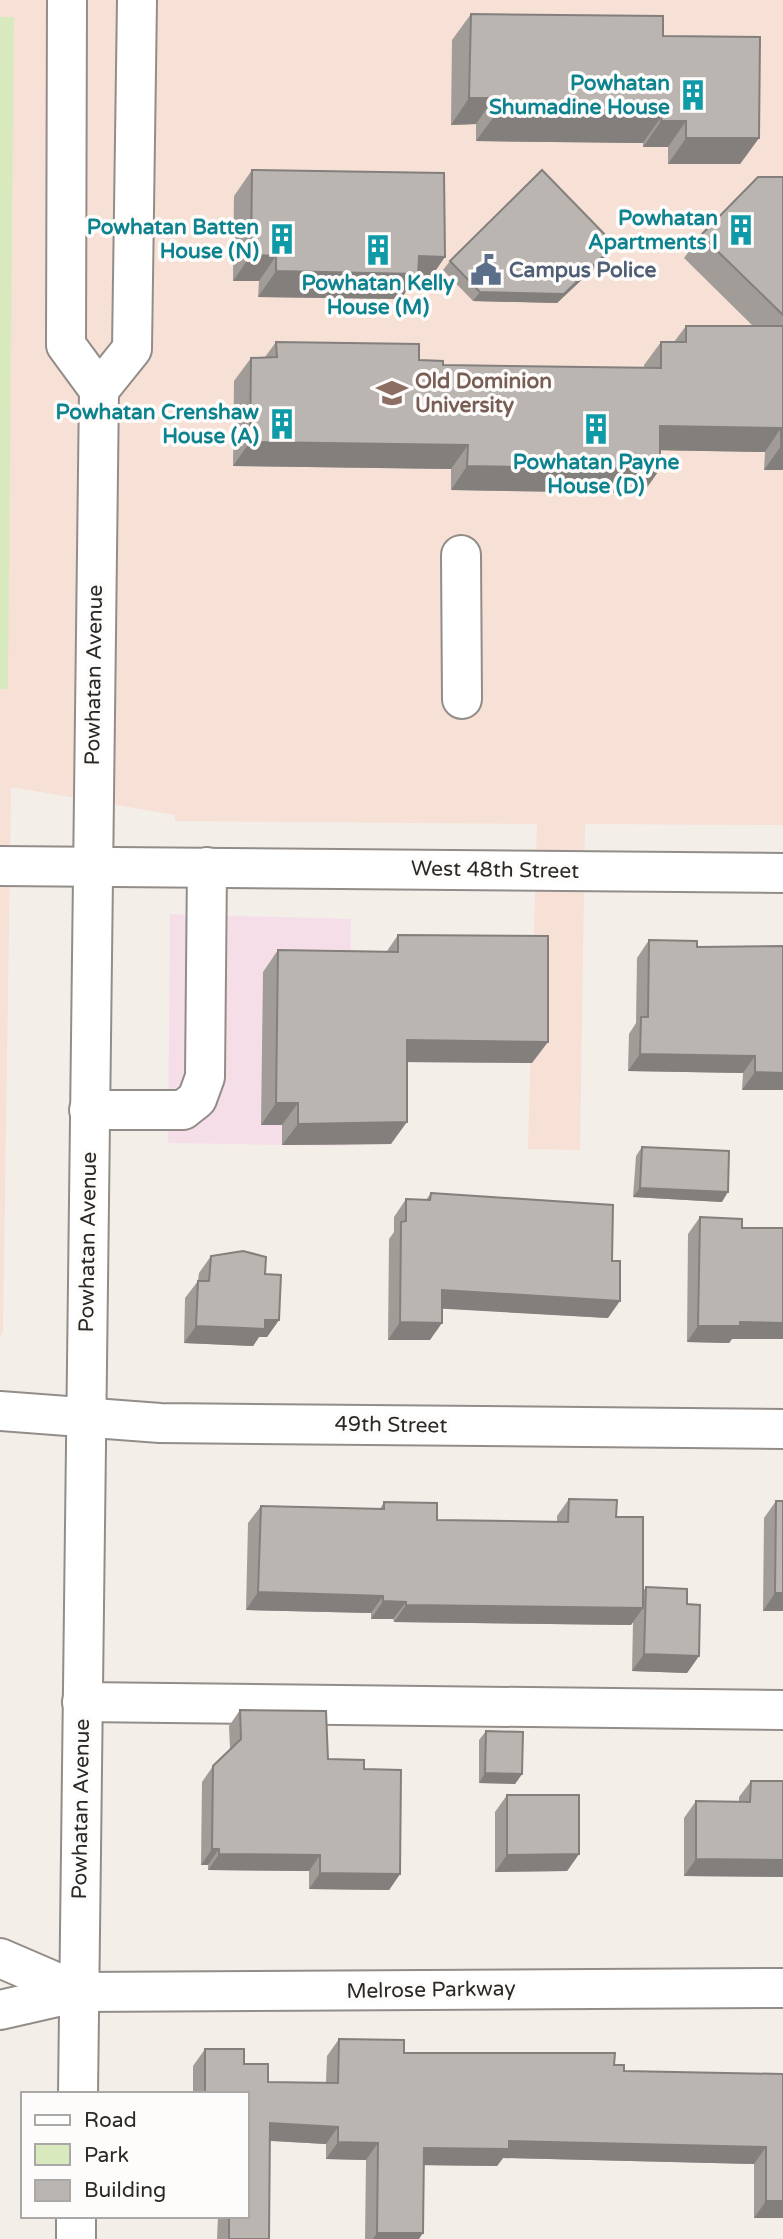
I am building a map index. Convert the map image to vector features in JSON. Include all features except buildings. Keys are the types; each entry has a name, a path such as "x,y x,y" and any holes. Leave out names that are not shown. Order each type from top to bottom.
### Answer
{"street":[{"path":"67,0 66,345 99,390 132,349 137,0"},
{"name":"Powhatan Avenue","path":"78,2092 99,390"},
{"path":"461,555 462,699"},
{"name":"West 48th Street","path":"0,866 783,873"},
{"path":"89,1110 183,1110 197,1099 205,1077 207,867"},
{"name":"49th Street","path":"0,1411 160,1423 783,1429"},
{"path":"82,1702 783,1710"},
{"name":"Melrose Parkway","path":"0,1958 79,1992"},
{"name":"Melrose Parkway","path":"0,2010 79,1992 783,1988"},
{"path":"76,2218 76,2239"}],"shaded area":[{"name":"Old Dominion University","path":"0,0 783,0 783,825 585,824 580,1150 528,1149 537,824 175,821 175,815 11,787 3,1331 0,1338"},
{"path":"170,914 351,919 348,1146 168,1143"}],"green space":[{"path":"0,17 14,17 8,689 0,689"}],"place":[{"name":"Powhatan Shumadine House","path":"693,95"},
{"name":"Powhatan Apartments I","path":"741,230"},
{"name":"Powhatan Batten House (N)","path":"282,239"},
{"name":"Powhatan Kelly House (M)","path":"378,250"},
{"name":"Campus Police","path":"486,270"},
{"name":"Old Dominion University","path":"392,393"},
{"name":"Powhatan Crenshaw House (A)","path":"282,424"},
{"name":"Powhatan Payne House (D)","path":"596,429"}]}
